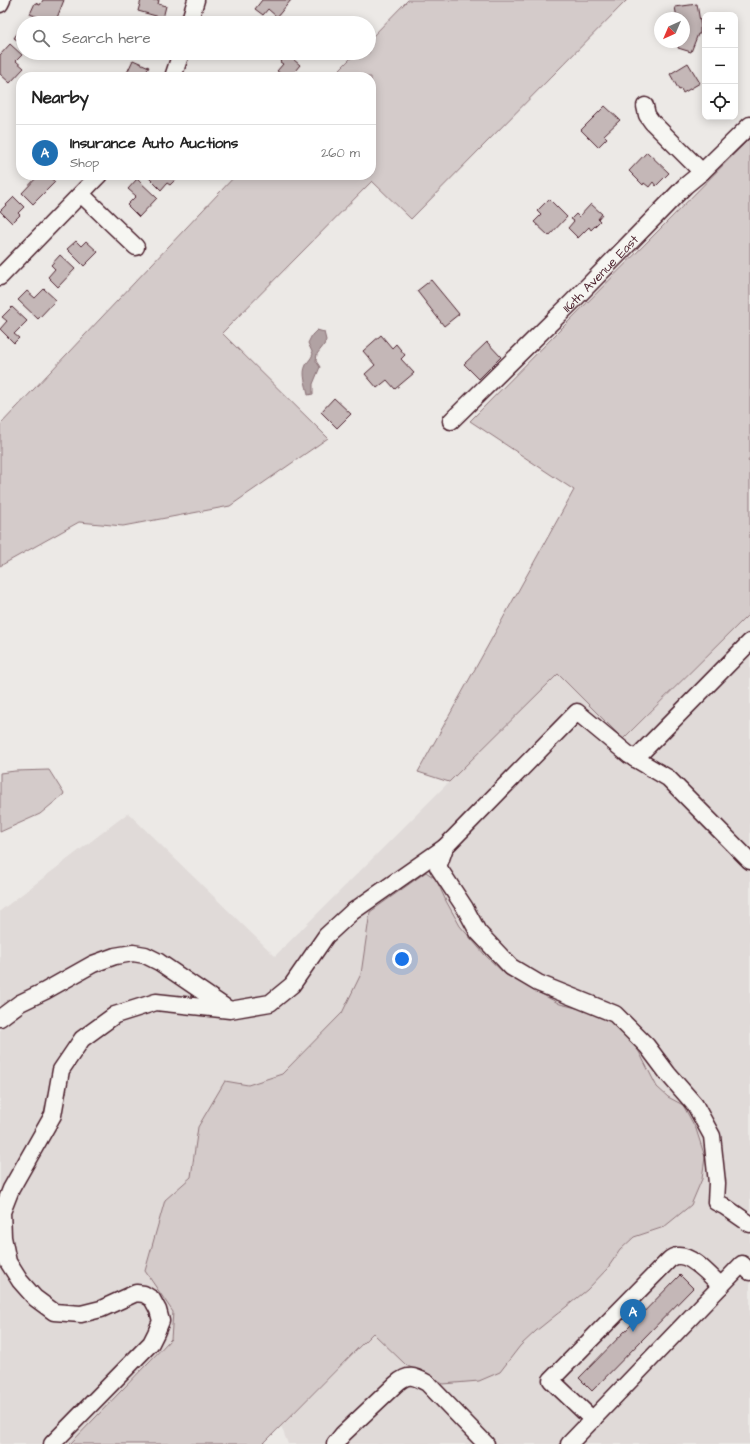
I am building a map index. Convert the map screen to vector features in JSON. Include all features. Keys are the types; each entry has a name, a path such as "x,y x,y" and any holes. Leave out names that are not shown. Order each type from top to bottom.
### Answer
{"street":[{"path":"0,4 2,0"},
{"path":"192,16 196,0"},
{"path":"175,72 179,60"},
{"path":"645,106 647,115 652,122 702,172"},
{"name":"116th Avenue East","path":"451,421 572,302 685,186 702,172 750,125"},
{"path":"0,277 94,180"},
{"path":"81,194 136,247"},
{"path":"635,759 750,642"},
{"path":"52,1444 151,1343 161,1321 158,1310 152,1299 144,1294 136,1294 101,1309 81,1314 54,1312 35,1298 20,1281 8,1262 3,1237 2,1212 11,1189 53,1116 61,1070 82,1039 115,1015 156,1002 230,1010 270,1003 292,985 326,936 352,912 445,847 577,712 629,755 668,778 750,861"},
{"path":"445,847 438,867 465,908 478,932 511,967 538,983 615,1014 647,1046 668,1074 696,1105 712,1136 717,1183 716,1202 750,1222"},
{"path":"0,1018 20,1003 93,964 115,956 133,953 144,955 159,962 230,1010"},
{"path":"592,1420 551,1380 668,1260 677,1256 687,1257 695,1262 721,1286"},
{"path":"569,1444 721,1286 747,1264"},
{"path":"335,1444 343,1434 396,1384 404,1377 410,1376 427,1383 486,1444"}],"shaded area":[{"path":"408,0 627,0 411,219 372,181 222,333 328,438 230,506 123,526 79,522 0,566 0,425 231,180 376,180 376,72 337,72 349,60 376,60 376,33"},
{"path":"750,138 750,458 748,461 750,463 750,613 623,739 558,674 449,782 418,772 574,490 470,421"},
{"path":"317,330 324,332 326,340 317,354 316,361 320,367 313,384 313,394 308,395 304,372 306,365 313,354 308,343 312,335"},
{"path":"750,612 750,1444 288,1444 281,1426 582,1124 187,1322 70,1444 0,1444 0,911 128,813 275,956 558,673 624,739"},
{"path":"49,770 64,794 40,814 0,832 0,773"},
{"path":"426,872 436,879 460,926 485,955 506,975 560,1004 597,1013 619,1025 633,1040 657,1087 668,1097 683,1105 696,1129 705,1157 702,1179 691,1205 664,1227 634,1237 620,1250 607,1269 587,1290 536,1331 520,1346 500,1372 479,1381 443,1384 406,1365 373,1333 263,1444 70,1444 171,1339 173,1312 145,1271 165,1200 191,1177 198,1127 225,1081 248,1085 282,1074 342,1013 361,974 370,912"}],"building":[{"path":"43,0 64,0 58,16 36,16 30,14 35,3 40,5"},
{"path":"141,0 159,0 158,4 166,6 164,16 156,16 138,11"},
{"path":"262,0 291,0 278,16 268,9 263,15 255,9"},
{"path":"697,4 701,27 700,34 698,34 691,52 678,48 690,48 690,12 676,12 675,7"},
{"path":"10,44 16,50 16,61 24,68 20,72 16,72 16,77 10,83 0,74 0,55"},
{"path":"133,60 149,67 146,72 127,72"},
{"path":"282,60 294,60 300,65 294,72 278,72 277,71 283,64 280,62"},
{"path":"688,63 700,83 683,93 681,89 679,90 670,74"},
{"path":"605,106 620,120 604,135 607,138 598,147 581,130"},
{"path":"647,152 669,173 656,186 653,182 649,187 644,183 643,185 629,171"},
{"path":"34,180 53,180 55,182 33,204 22,193"},
{"path":"136,180 138,180 157,198 139,217 127,205 136,196 128,189"},
{"path":"151,180 175,180 170,185 167,183 161,190"},
{"path":"14,197 24,207 18,213 20,215 12,223 0,211"},
{"path":"549,199 567,217 549,236 534,222 541,215 537,211"},
{"path":"591,204 602,214 598,219 600,221 591,230 589,227 578,238 568,228 574,221 571,219 576,214 579,217"},
{"path":"76,241 81,246 86,241 98,252 84,266 67,249"},
{"path":"60,255 75,269 58,287 48,277 55,269 51,265"},
{"path":"431,280 459,314 444,326 417,291"},
{"path":"44,289 56,300 38,319 18,300 27,291 35,298"},
{"path":"12,307 27,321 14,334 19,338 14,343 0,329 7,321 2,317"},
{"path":"381,335 392,348 396,344 405,355 401,359 414,373 395,389 387,380 377,388 365,374 375,365 363,351"},
{"path":"487,342 501,357 479,379 464,364"},
{"path":"334,398 351,414 337,428 321,412"},
{"path":"680,1275 693,1288 592,1391 579,1378"}],"place":[{"name":"Insurance Auto Auctions","path":"633,1332"}]}
